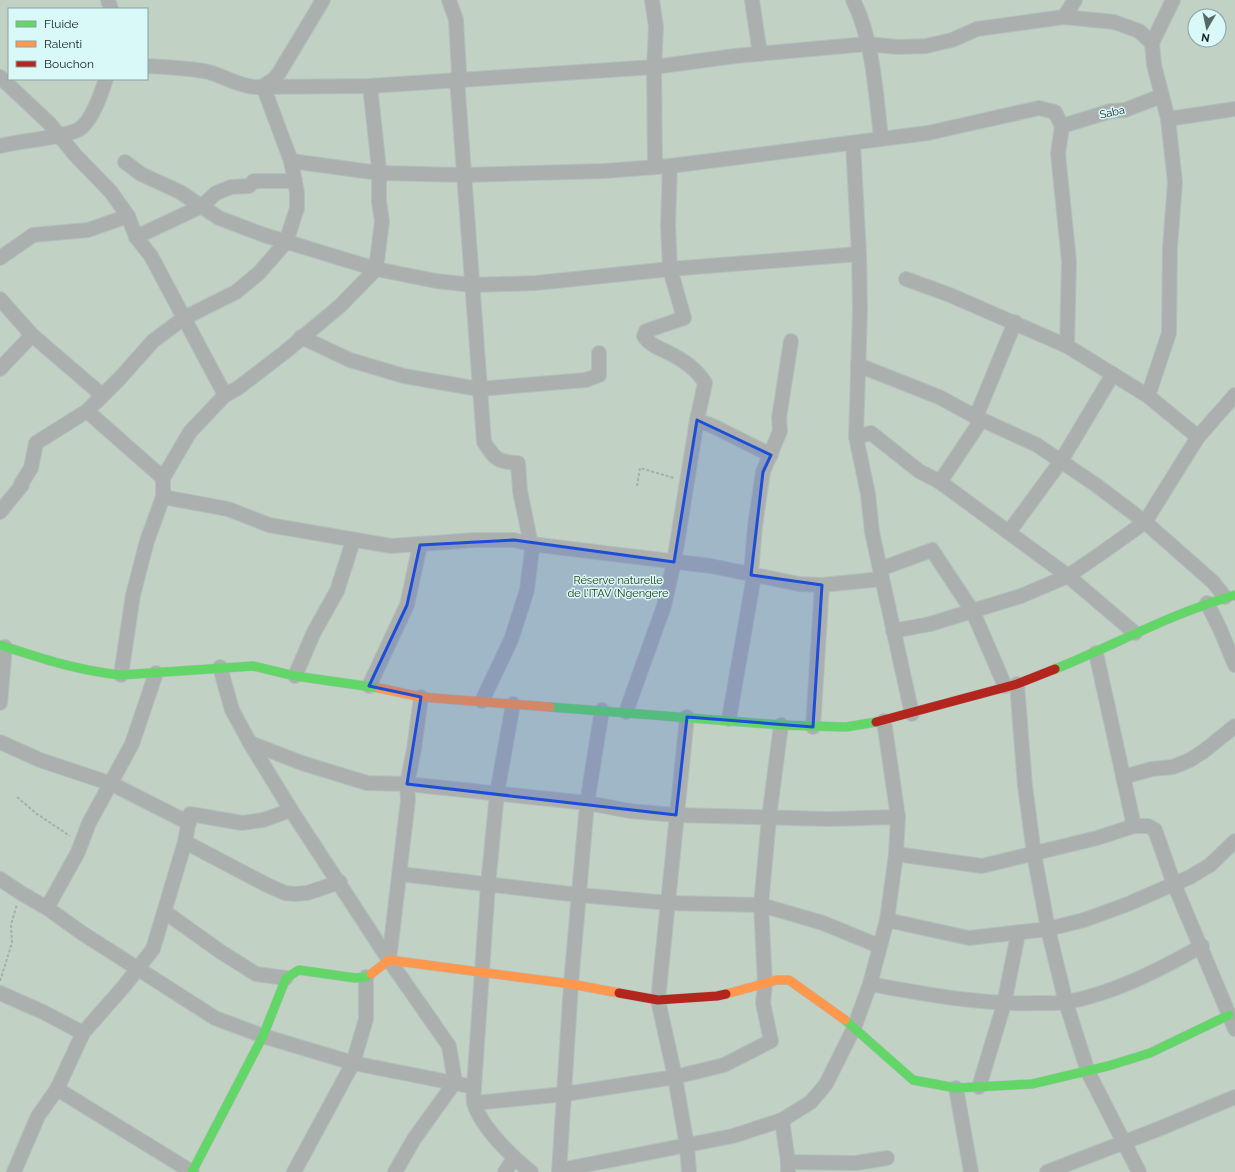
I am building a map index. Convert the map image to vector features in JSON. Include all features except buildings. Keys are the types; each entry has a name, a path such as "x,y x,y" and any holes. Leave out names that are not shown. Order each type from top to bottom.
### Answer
{"street":[{"path":"263,86 273,80 279,72 323,0"},
{"path":"449,0 456,20 459,72 457,79 484,442 490,452 501,462 518,463 520,491 532,549 527,590 511,640 482,701"},
{"path":"652,0 656,27 654,67 655,167"},
{"path":"752,0 760,54"},
{"path":"853,0 867,44 875,88 881,138"},
{"path":"1064,18 1075,0"},
{"path":"1148,396 1169,333 1170,247 1175,182 1168,120 1154,64 1152,43 1173,0"},
{"path":"148,66 204,71 230,79 248,87 370,86 654,67 760,54 867,44 897,47 926,46 952,40 977,29 1064,18 1114,22 1139,31 1152,43"},
{"path":"0,78 49,123 76,156 111,192 128,216 136,237 151,256 226,395"},
{"path":"0,146 68,134 81,128 100,99 106,80"},
{"path":"0,512 22,485 21,484 32,468 36,443 87,412 153,341 184,318 236,292 259,273 286,242 297,208 295,181 291,161 263,86"},
{"path":"121,675 133,595 147,541 163,497 163,478 190,432 226,395 238,388 285,352 301,337 341,305 376,269 382,221 379,202 379,173 370,86"},
{"name":"Saba","path":"1062,126 1111,111 1125,110 1161,96"},
{"path":"291,161 379,173 464,175 604,171 670,166 928,133 1039,108 1055,112 1062,126 1058,154 1069,261 1067,346"},
{"path":"1168,120 1235,109"},
{"path":"853,143 859,254 856,437 868,494 872,532 912,714"},
{"path":"125,162 141,174 180,192 219,218 286,242 376,269 436,281 473,285 536,283 670,269 859,254"},
{"path":"626,712 664,606 674,562 697,420 706,383 699,372 687,363 649,344 644,336 646,331 684,318 670,269 668,225 670,166"},
{"path":"136,237 202,206 216,193 232,187 249,186 254,181 295,181"},
{"path":"0,258 33,234 88,230 128,216"},
{"path":"906,279 950,294 1067,346 1148,396 1198,437"},
{"path":"0,299 32,335 102,395"},
{"path":"940,482 978,425 978,412 1015,322"},
{"path":"0,369 32,335"},
{"path":"301,337 350,360 404,376 479,389 586,380 599,375 599,353"},
{"path":"729,719 753,575 755,526 763,472 780,431 779,418 791,341"},
{"path":"858,365 939,398 1037,445 1144,522 1230,596"},
{"path":"1009,532 1061,461 1113,374"},
{"path":"893,631 930,624 973,612 1021,596 1068,576 1144,522 1198,437 1235,395"},
{"path":"87,412 163,478"},
{"path":"697,420 771,454"},
{"path":"856,437 870,433 919,471 940,482 1068,576 1135,632"},
{"path":"163,497 228,508 268,525 353,541 390,546 476,540 514,540 531,544 711,566 800,584 822,585 881,574 932,550 973,612 1011,685 1034,854 1048,929 1066,1003 1088,1072 1139,1172"},
{"path":"295,676 314,632 337,591 353,541"},
{"path":"369,686 407,605 420,545"},
{"path":"813,727 822,585"},
{"path":"0,703 2,646 59,664 102,673 121,675 220,667 253,666 295,676 369,686 421,697 729,719 782,725 846,727 884,721 912,714 1011,685 1096,653 1135,632 1207,603 1230,596"},
{"path":"1207,603 1220,628 1235,665"},
{"path":"1096,653 1134,826"},
{"path":"220,667 232,710 250,743 291,810 340,882 389,960 449,1046 455,1082 414,1139 395,1172"},
{"path":"47,908 82,843 89,823 112,784 132,744 156,673"},
{"path":"389,960 408,800 407,784 414,750 421,697"},
{"path":"513,704 497,793 488,885 481,972 474,1103 486,1126 514,1158 531,1172"},
{"path":"602,710 587,803 571,984 560,1171 733,1136 782,1120 811,1102 826,1084 854,1028 870,984 887,920 896,854 898,818 884,721"},
{"path":"687,717 658,1000 675,1077 687,1146 689,1172"},
{"path":"474,1103 565,1094 675,1077 724,1065 771,1041 763,1003 765,984 761,905 769,818 782,725"},
{"path":"1123,777 1152,769 1173,767 1190,760 1204,752 1235,726"},
{"path":"0,742 40,760 112,784 189,823"},
{"path":"250,743 302,763 367,783 407,784 497,793 587,803 630,811 676,815 830,820 898,818"},
{"path":"14,1172 38,1116 57,1089 83,1033 138,969 153,949 165,912 168,892 185,842 190,814 242,823 263,820 291,810"},
{"path":"896,854 982,866 1097,838 1134,826 1148,826 1155,830 1174,884 1202,946 1235,1029"},
{"path":"887,920 969,938 1018,934 1048,929 1084,920 1128,904 1190,877 1210,865 1235,841"},
{"path":"185,842 285,893 308,893 340,882"},
{"path":"400,874 579,895 669,903 761,905 823,923 879,946"},
{"path":"0,879 215,1018 263,1036 353,1063 455,1082 474,1087"},
{"path":"165,912 221,952 256,974 286,978"},
{"path":"979,1087 1004,1004 1018,934"},
{"path":"870,984 938,996 1004,1004 1066,1003 1114,989 1154,973 1202,946"},
{"path":"57,1089 192,1172 263,1036 286,978 299,970 355,978 366,977 389,960 571,984 658,1000 717,996 777,980 790,980 834,1011 912,1080 956,1088 1032,1084 1088,1072 1150,1053 1230,1015"},
{"path":"294,1172 353,1063 366,1018 366,977"},
{"path":"0,993 43,1012 83,1033"},
{"path":"956,1088 971,1172"},
{"path":"1047,1172 1235,1097"},
{"path":"782,1120 788,1167 856,1163 887,1158"},
{"path":"505,1172 514,1158"}],"path":[{"path":"637,486 640,468 687,483"},
{"path":"17,797 61,831 82,843"},
{"path":"0,982 12,944 11,925 21,893"}],"highlighted area":[{"path":"697,420 771,455 763,472 751,575 822,585 813,727 687,717 676,815 407,784 421,697 369,686 407,605 420,545 514,540 674,562"}],"green space":[{"name":"Réserve naturelle de l'ITAV (Ngengere","path":"0,0 1235,0 1235,1172 0,1172"}],"traffic: fast":[{"path":"1055,669 1166,620 1212,602 1235,595"},
{"path":"0,645 75,667 121,675 253,666 295,676 379,688"},
{"path":"550,707 781,725 846,727 876,722"},
{"path":"192,1172 263,1036 286,978 299,970 355,978 366,977 371,974"},
{"path":"845,1020 913,1080 956,1088 1032,1084 1108,1066 1150,1053 1229,1015"}],"traffic: slow":[{"path":"379,688 421,697 550,707"},
{"path":"371,974 389,960 571,984 619,993"},
{"path":"726,994 777,980 789,980 845,1020"}],"traffic: jam":[{"path":"876,722 1017,684 1055,669"},
{"path":"619,993 658,1000 717,996 726,994"}]}
